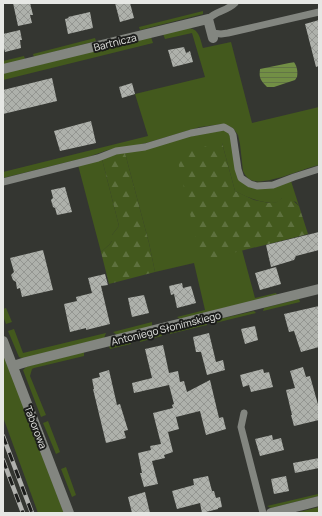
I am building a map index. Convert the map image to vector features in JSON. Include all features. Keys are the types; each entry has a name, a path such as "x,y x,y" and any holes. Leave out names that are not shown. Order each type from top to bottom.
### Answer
{"street":[{"path":"208,19 213,35"},
{"name":"Bartnicza","path":"3,69 208,19"},
{"name":"Antoniego Słonimskiego","path":"13,366 319,289"},
{"name":"Taborowa","path":"3,341 69,513"},
{"path":"271,513 319,501"}],"lane":[{"path":"208,19 215,14 228,9 235,3"},
{"path":"213,35 228,33 319,12"},
{"path":"3,182 98,158 112,152 145,147 191,133 224,127 228,128 232,133 241,178 250,184 257,186 273,185 319,169"},
{"path":"244,413 241,427 263,513"}],"green space":[{"path":"203,11 203,14 140,30 139,27"},
{"path":"191,28 197,32 203,48 231,42 252,123 319,107 319,165 286,176 269,180 254,181 247,178 243,171 238,135 233,128 223,124 200,127 150,142 108,150 88,157 3,178 3,172 148,136 135,94 205,77 192,33 165,39 163,34"},
{"path":"151,37 153,43 3,80 3,73"},
{"path":"95,38 96,41 34,57 33,54"},
{"path":"24,56 25,59 3,65 3,61"},
{"path":"225,130 231,138 244,183 291,181 299,206 296,202 282,198 278,202 273,203 262,202 235,191 222,143 201,260 242,250 255,298 276,293 277,295 180,319 177,317 205,310 194,263 155,272 149,243 125,153 193,135"},
{"path":"222,143 235,191 254,200 269,203 277,202 282,198 290,198 299,206 308,234 201,261 176,153"},
{"path":"125,153 149,243 155,272 109,284 101,252 112,241 112,235 119,226 102,159 113,154"},
{"path":"102,159 119,226 112,235 112,241 101,252 78,165"},
{"path":"299,299 300,302 263,311 264,308"},
{"path":"6,308 12,322 6,324 3,316 3,309"},
{"path":"254,311 256,313 215,323 215,320"},
{"path":"152,322 152,326 117,335 113,332"},
{"path":"207,322 207,325 170,334 169,331"},
{"path":"14,329 23,353 106,333 104,338 22,358 19,357 8,331"},
{"path":"162,333 162,336 140,342 139,338"},
{"path":"130,341 131,344 110,349 109,346"},
{"path":"84,352 84,356 32,369 30,376 46,415 41,417 23,370 29,366"},
{"path":"3,353 64,513 38,513 3,417"},
{"path":"48,421 60,452 56,454 43,423"},
{"path":"66,467 76,495 72,497 61,469"},
{"path":"318,494 319,496 271,508 267,506"},
{"path":"319,507 319,512 295,513"}],"shaded area":[{"path":"294,62 297,67 297,77 295,80 274,87 267,87 261,81 260,69"}],"building":[{"path":"13,3 30,3 33,15 30,15 32,23 18,26"},
{"path":"115,3 130,3 134,18 120,22"},
{"path":"90,12 93,28 68,34 65,19"},
{"path":"319,20 319,66 316,67 305,24"},
{"path":"20,30 22,40 20,40 21,48 5,52 3,34"},
{"path":"184,47 186,53 190,51 193,62 173,67 168,50"},
{"path":"52,78 57,101 3,114 3,90"},
{"path":"132,83 135,94 122,98 119,87"},
{"path":"91,121 96,143 60,151 54,131"},
{"path":"65,187 72,212 57,215 51,200 53,198 51,190"},
{"path":"319,232 319,250 296,256 294,260 271,267 266,245"},
{"path":"43,250 53,290 22,297 20,288 17,289 16,282 13,280 11,275 14,272 10,258"},
{"path":"276,267 281,284 260,290 255,273"},
{"path":"105,274 108,285 101,286 110,324 70,332 64,304 77,301 76,297 92,293 88,278"},
{"path":"182,283 183,288 191,286 196,303 177,308 174,294 171,295 169,286"},
{"path":"144,295 149,313 132,317 128,298"},
{"path":"319,306 319,347 301,352 294,331 289,332 284,314"},
{"path":"255,326 258,340 245,344 241,329"},
{"path":"209,333 216,362 223,360 225,370 207,375 201,352 196,352 193,337"},
{"path":"163,345 169,373 178,371 180,382 184,381 187,392 210,380 219,418 223,417 226,429 206,435 200,411 176,417 179,429 168,432 173,452 164,455 165,458 152,461 158,484 144,487 140,473 142,473 138,453 151,450 150,446 161,444 153,413 173,408 172,405 174,404 169,385 134,393 132,383 152,378 145,349"},
{"path":"303,367 306,377 310,376 319,408 319,420 294,426 286,390 295,388 290,371"},
{"path":"263,369 264,373 269,372 273,387 251,392 249,385 243,387 240,375"},
{"path":"109,370 117,405 120,404 128,430 124,431 126,438 106,443 92,379 100,377 99,373"},
{"path":"272,435 273,440 281,438 284,450 260,456 255,439"},
{"path":"319,458 319,468 295,473 293,463"},
{"path":"208,476 212,491 214,491 216,498 220,497 222,507 202,513 200,503 177,509 172,491 194,485 193,479"},
{"path":"286,476 289,491 274,494 271,479"},
{"path":"145,492 150,513 132,513 128,497"}],"railway":[{"path":"3,436 32,513"},
{"path":"3,460 23,513"}]}
